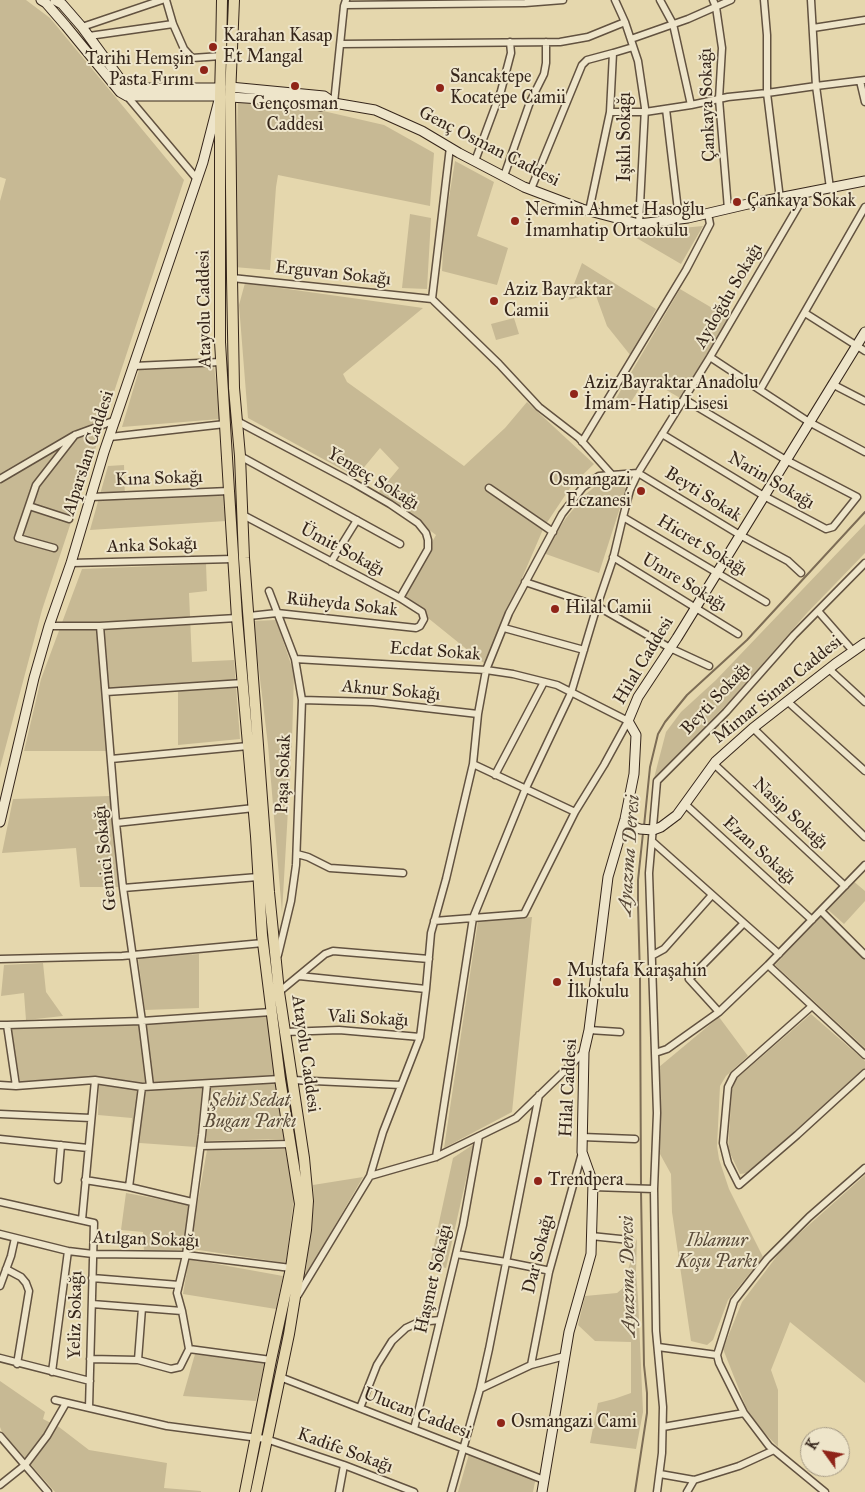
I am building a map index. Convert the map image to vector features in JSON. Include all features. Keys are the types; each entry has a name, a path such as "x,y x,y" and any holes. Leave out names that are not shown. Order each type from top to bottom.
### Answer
{"main road":[{"name":"Atayolu Caddesi","path":"222,0 221,56 225,92 234,388 240,456 248,616 269,892 279,992 304,1158 308,1201 306,1230 290,1334 280,1377 245,1492"},
{"name":"Atayolu Caddesi","path":"234,0 220,162 221,362 228,491 263,943 280,1079 300,1204 291,1268 271,1360 256,1492"}],"street":[{"path":"82,27 164,0 184,49 192,58 221,56"},
{"path":"334,102 345,3 525,4 564,0"},
{"name":"Işıklı Sokağı","path":"615,0 625,22 638,61 645,112 639,224"},
{"path":"660,0 673,24 691,105"},
{"path":"631,39 673,24 714,3 731,0"},
{"path":"764,0 767,35 766,94 780,199"},
{"path":"811,0 816,86 830,188"},
{"path":"48,1 62,4 82,27 128,92 197,179"},
{"path":"48,1 120,92 128,92"},
{"name":"Çankaya Sokağı","path":"714,3 722,48 719,99 728,209"},
{"path":"813,28 865,20"},
{"path":"341,44 560,42 588,37 625,22"},
{"path":"89,36 173,24"},
{"path":"474,161 501,91 510,53 510,42"},
{"path":"504,176 530,102 544,74 546,42"},
{"path":"532,189 582,64 587,60 633,47"},
{"path":"589,211 610,112 613,53"},
{"path":"610,112 645,112 719,99 863,80 865,102"},
{"name":"Genç Osman Caddesi","path":"128,92 225,92 324,96 334,102 375,110 422,130 474,161 532,189 589,211 639,224 708,214 865,181"},
{"name":"Alparslan Caddesi","path":"0,822 34,678 49,626 71,563 110,437 204,162 225,92"},
{"path":"666,109 679,219"},
{"path":"450,147 432,299 499,364 539,408 582,442 612,475"},
{"path":"204,162 210,158 220,162"},
{"name":"Aydoğdu Sokağı","path":"436,1157 473,918 526,790 571,692 613,557 630,490 638,473 710,357 806,193"},
{"path":"760,390 865,207"},
{"path":"582,442 686,270 710,224 708,214"},
{"name":"Erguvan Sokağı","path":"232,278 432,299"},
{"path":"805,313 865,351"},
{"name":"Hilal Caddesi","path":"542,1492 569,1332 591,1254 593,1183 582,1152 584,1052 589,1030 608,877 624,824 634,774 636,735 628,721 638,697 865,332"},
{"path":"710,357 809,422 865,452"},
{"path":"134,366 221,362"},
{"path":"832,384 865,401"},
{"path":"684,399 786,460"},
{"path":"0,479 75,435 116,420"},
{"name":"Yengeç Sokağı","path":"237,421 352,482 418,523 426,533 428,549 400,598"},
{"path":"110,437 225,424"},
{"name":"Narin Sokağı","path":"662,434 807,520 828,529 833,527 857,497 786,460"},
{"path":"54,548 18,538 36,485 75,435"},
{"path":"240,456 400,544"},
{"name":"Beyti Sokak","path":"553,532 562,514 583,487 600,476 638,473 740,535 788,561 800,573"},
{"path":"282,1306 295,1300 370,1176 383,1132 420,1037 431,933 446,879 473,764 478,714 486,670 509,614 553,532 489,488"},
{"name":"Kına Sokağı","path":"91,497 228,491"},
{"path":"29,506 69,519"},
{"name":"Ümit Sokağı","path":"243,515 400,598 424,615"},
{"name":"Hicret Sokağı","path":"623,517 766,602"},
{"path":"331,562 357,520"},
{"name":"Umre Sokağı","path":"613,557 738,634"},
{"name":"Anka Sokağı","path":"71,563 233,559"},
{"name":"Beyti Sokağı","path":"657,1492 662,1453 663,1407 658,1347 654,1189 657,1113 650,873 652,842 647,830 657,781 726,712 818,610 865,563"},
{"path":"525,582 597,606 670,648 709,666"},
{"name":"Paşa Sokak","path":"269,591 294,659 302,700 297,854 291,901 276,961"},
{"path":"818,610 853,651"},
{"name":"Rüheyda Sokak","path":"248,616 277,613 416,628 423,623 424,615"},
{"path":"49,626 100,626 248,616"},
{"name":"Gemici Sokağı","path":"100,626 116,823 123,888 142,1021 146,1087 129,1187"},
{"path":"504,628 584,650"},
{"name":"Mimar Sinan Caddesi","path":"647,830 661,827 677,815 714,764 753,728 865,643"},
{"name":"Ecdat Sokak","path":"294,659 486,670 513,674 557,685 628,721"},
{"path":"829,669 865,702"},
{"path":"495,775 544,682"},
{"path":"106,692 243,683"},
{"name":"Aknur Sokağı","path":"302,700 373,702 478,714"},
{"path":"787,701 865,771"},
{"path":"434,921 524,914 575,812 604,766 628,721"},
{"path":"753,728 865,837"},
{"path":"111,759 248,746"},
{"path":"473,764 575,812"},
{"name":"Nasip Sokağı","path":"714,764 845,886"},
{"name":"Ezan Sokağı","path":"685,804 812,920"},
{"path":"116,823 254,808"},
{"path":"624,824 647,830"},
{"path":"652,842 779,954"},
{"path":"297,854 330,868 403,873"},
{"path":"655,1053 667,1050 719,1012 768,966 865,865"},
{"path":"123,888 258,877"},
{"path":"652,955 664,949 712,894"},
{"path":"821,911 864,950"},
{"path":"719,1012 689,979 744,923"},
{"path":"0,959 133,955 263,943"},
{"path":"279,992 325,954 333,951 429,959"},
{"path":"768,966 865,1055"},
{"path":"299,976 426,989"},
{"path":"812,1006 734,1075 728,1087 723,1143 728,1163 739,1185 865,1073"},
{"path":"16,1086 4,1025 142,1021 271,1012"},
{"name":"Vali Sokağı","path":"285,1032 339,1030 420,1037"},
{"path":"589,1030 620,1032"},
{"path":"370,1176 436,1157 516,1118 584,1052"},
{"path":"0,1085 16,1086 94,1080 146,1087 280,1079"},
{"path":"0,1202 82,1220 94,1080"},
{"path":"292,1080 401,1084"},
{"path":"90,1359 138,1360 171,1369 180,1367 189,1349 177,1293 186,1255 201,1146 207,1084"},
{"path":"451,1492 480,1388 539,1095"},
{"path":"0,1114 91,1118"},
{"name":"Haşmet Sokağı","path":"414,1429 463,1225 479,1136"},
{"path":"582,1137 635,1139"},
{"path":"0,1139 88,1148"},
{"path":"201,1146 290,1144"},
{"path":"58,1180 61,1145"},
{"name":"Dar Sokağı","path":"531,1365 549,1272 582,1152"},
{"path":"825,1492 774,1450 744,1413 719,1363 717,1355 734,1301 767,1259 809,1217 865,1168"},
{"path":"85,1180 129,1187 192,1202"},
{"path":"593,1187 654,1189"},
{"name":"Yeliz Sokağı","path":"82,1220 94,1222 89,1408"},
{"name":"Atılgan Sokağı","path":"0,1234 68,1251 93,1254 186,1255 291,1268"},
{"path":"591,1236 630,1240"},
{"path":"0,1286 15,1238"},
{"path":"52,1372 68,1251"},
{"path":"456,1254 506,1262 549,1272"},
{"path":"6,1269 21,1277 29,1291 17,1364"},
{"path":"92,1278 179,1285"},
{"path":"92,1304 182,1311"},
{"path":"138,1360 142,1308"},
{"path":"360,1408 377,1365 392,1341 406,1328 419,1322 440,1320"},
{"path":"658,1347 717,1355"},
{"path":"189,1349 271,1360"},
{"path":"480,1388 531,1365 565,1356"},
{"path":"0,1358 17,1364 90,1381"},
{"name":"Ulucan Caddesi","path":"280,1377 544,1480"},
{"name":"Kadife Sokağı","path":"55,1400 166,1426 261,1438 344,1465 414,1492"},
{"path":"0,1485 25,1464 47,1436 66,1403"},
{"path":"663,1426 744,1413"},
{"path":"0,1436 48,1492"},
{"path":"660,1474 694,1480 739,1466 774,1450"},
{"path":"339,1492 344,1465"},
{"path":"687,1492 694,1480"}],"green space":[{"path":"0,0 26,0 50,18 184,180 42,610 0,768 0,201 6,179 0,177"},
{"path":"238,97 310,108 384,125 434,153 430,206 278,175 270,270 234,267"},
{"path":"455,161 494,182 477,236 508,248 497,285 442,271 444,228"},
{"path":"410,214 431,218 427,289 402,288"},
{"path":"703,226 681,264 628,233"},
{"path":"582,263 656,309 631,356 607,326 595,293 568,300"},
{"path":"245,283 423,308 343,374 347,382 464,466 505,428 527,402 594,464 572,485 544,527 485,664 402,597 436,535 379,492 399,468 380,448 356,477 248,418 239,305"},
{"path":"680,289 729,318 680,398 646,378 626,410 611,407"},
{"path":"514,318 519,334 496,340 491,324"},
{"path":"214,365 220,419 122,427 139,370"},
{"path":"124,465 125,500 226,494 226,521 90,530 108,466"},
{"path":"613,479 622,484 626,489 599,573 543,553 566,518 586,494 603,480"},
{"path":"865,524 865,553 807,613 730,701 654,778 666,732 681,712 716,680"},
{"path":"206,564 207,591 189,593 192,662 234,660 240,739 178,745 178,684 102,689 108,751 24,751 41,679 82,569"},
{"path":"276,620 294,673 282,913 268,745 253,621"},
{"path":"110,796 119,887 80,887 76,848 2,853 13,799"},
{"path":"852,880 865,891 865,901 844,924 826,908"},
{"path":"822,915 865,958 865,1048 775,965"},
{"path":"532,917 512,1112 444,1148 478,921"},
{"path":"199,954 199,1008 145,1010 138,958"},
{"path":"43,963 46,992 63,1016 26,1020 24,993 1,996 4,965"},
{"path":"266,1012 275,1075 203,1080 196,1147 130,1141 132,1118 98,1115 99,1076 20,1082 11,1028"},
{"path":"811,1014 865,1061 865,1069 748,1173 740,1174 728,1149 732,1090 736,1079"},
{"name":"Ihlamur Koşu Parkı","path":"719,1017 748,1056 726,1076 720,1086 717,1146 719,1159 729,1189 763,1257 728,1300 713,1340 707,1345 691,1341 672,1212 671,1174 660,1154 659,1067"},
{"name":"Şehit Sedat Bugan Parkı","path":"276,1082 285,1139 206,1141 211,1087"},
{"path":"474,1144 446,1268 430,1264 453,1158"},
{"path":"285,1149 294,1197 286,1263 192,1249 144,1252 143,1232 121,1230 126,1193 197,1206 207,1150"},
{"path":"865,1175 865,1383 790,1322 771,1370 778,1390 778,1447 757,1425 746,1407 723,1349 742,1302 783,1248"},
{"path":"363,1177 305,1277 314,1204 313,1185"},
{"path":"637,1238 636,1272 643,1412 636,1449 590,1443 598,1403 631,1393 631,1342 595,1341 578,1325 585,1296 617,1293 623,1288"},
{"path":"189,1259 283,1276 276,1309 183,1294"},
{"path":"195,1354 265,1363 256,1401 183,1396"},
{"path":"0,1381 45,1412 43,1419 59,1427 89,1450 167,1463 164,1488 201,1492 55,1492 2,1432 0,1427"},
{"path":"469,1454 536,1477 533,1492 458,1492"}],"waterway":[{"name":"Ayazma Deresi","path":"644,826 650,767 658,734 665,722 687,695 747,640 865,512"},
{"name":"Ayazma Deresi","path":"641,1186 638,880 643,833"},
{"name":"Ayazma Deresi","path":"635,1492 647,1413 644,1365 641,1191"}],"place":[{"name":"Karahan Kasap Et Mangal","path":"213,47"},
{"name":"Tarihi Hemşin Pasta Fırını","path":"204,70"},
{"name":"Gençosman Caddesi","path":"295,86"},
{"name":"Sancaktepe Kocatepe Camii","path":"440,88"},
{"name":"Çankaya Sokak","path":"737,202"},
{"name":"Nermin Ahmet Hasoğlu İmamhatip Ortaokulu","path":"515,221"},
{"name":"Aziz Bayraktar Camii","path":"494,301"},
{"name":"Aziz Bayraktar Anadolu İmam-Hatip Lisesi","path":"574,394"},
{"name":"Osmangazi Eczanesi","path":"641,491"},
{"name":"Hilal Camii","path":"555,609"},
{"name":"Mustafa Karaşahin İlkokulu","path":"557,982"},
{"name":"Trendpera","path":"538,1181"},
{"name":"Osmangazi Cami","path":"501,1423"}]}
